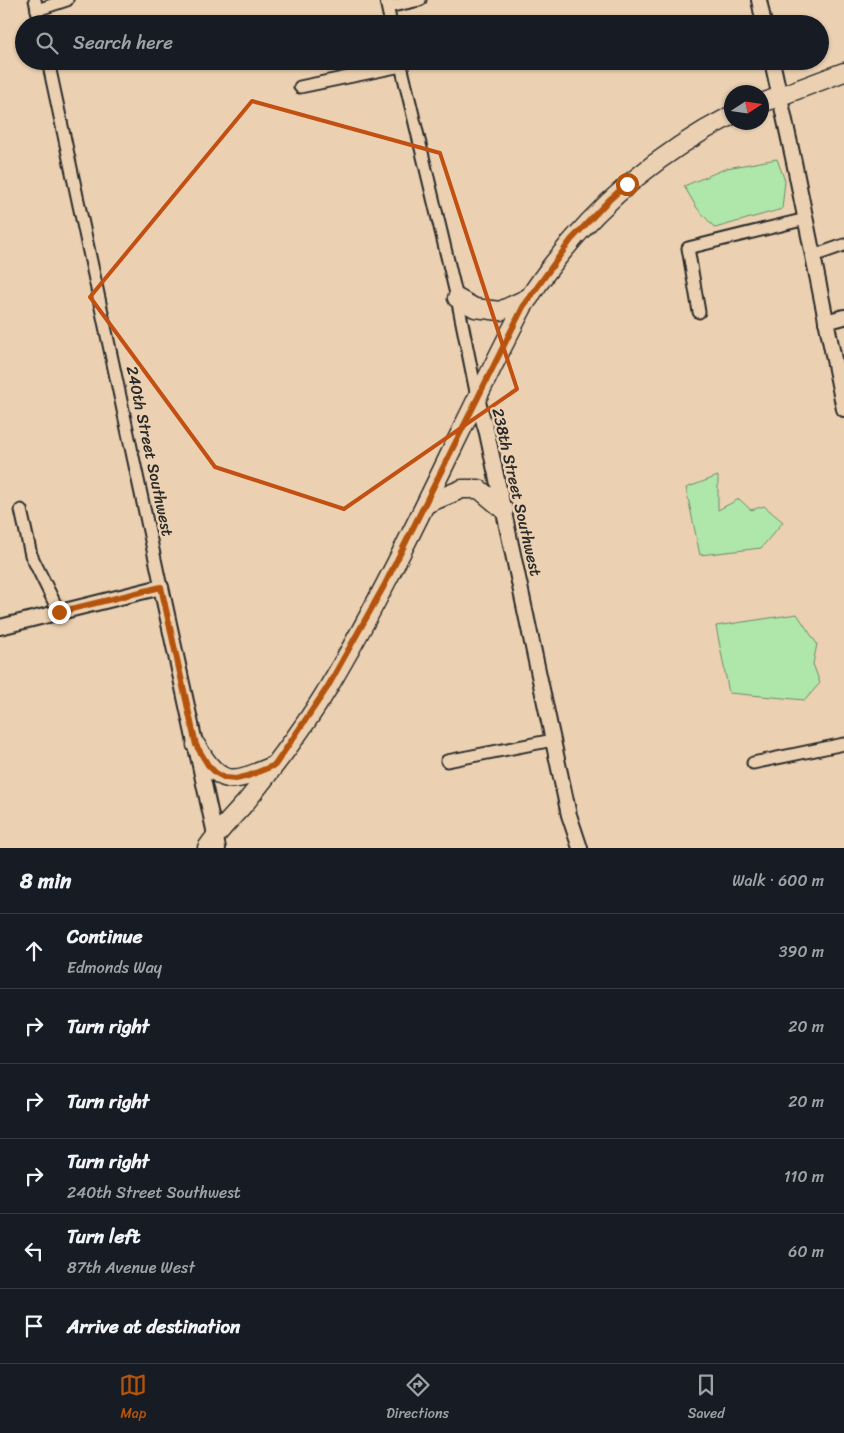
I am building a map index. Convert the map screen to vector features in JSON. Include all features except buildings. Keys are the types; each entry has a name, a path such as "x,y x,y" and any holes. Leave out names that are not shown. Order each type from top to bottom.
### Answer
{"main road":[{"path":"769,100 844,72"},
{"path":"201,848 213,844 275,765 327,688 384,586 478,399 500,351 530,297 571,240 608,201 666,154 724,119"},
{"path":"457,298 475,308 500,311 530,297"},
{"path":"426,504 462,489 479,489 504,510"},
{"path":"196,745 208,765 225,778 236,779 248,776 275,765"}],"street":[{"path":"36,5 68,0"},
{"path":"387,3 420,0"},
{"path":"759,0 762,15"},
{"name":"240th Street Southwest","path":"50,70 196,745 213,844"},
{"path":"300,88 375,70"},
{"name":"238th Street Southwest","path":"401,70 457,298 478,399 488,433 569,815 573,848"},
{"path":"774,70 844,409"},
{"path":"699,312 688,248 806,219"},
{"path":"813,256 844,245"},
{"path":"826,322 844,317"},
{"path":"20,510 31,555 59,612"},
{"path":"0,627 161,587"},
{"path":"448,761 553,740"},
{"path":"754,763 844,744"},
{"name":"238th Street Southwest","path":"569,815 580,848"}],"highlighted area":[{"path":"252,101 440,153 517,389 344,509 215,467 90,297"}],"green space":[{"path":"777,159 785,181 782,209 715,228 697,208 684,186 727,168"},
{"path":"718,476 718,510 739,499 751,510 764,506 783,522 761,548 700,555 686,488"},
{"path":"797,614 817,644 813,664 820,683 805,700 729,693 716,626"}],"route":[{"path":"59,612 161,587 196,745 208,765 225,778 236,779 275,765 312,713 384,586 523,307 571,240 627,184"}]}
